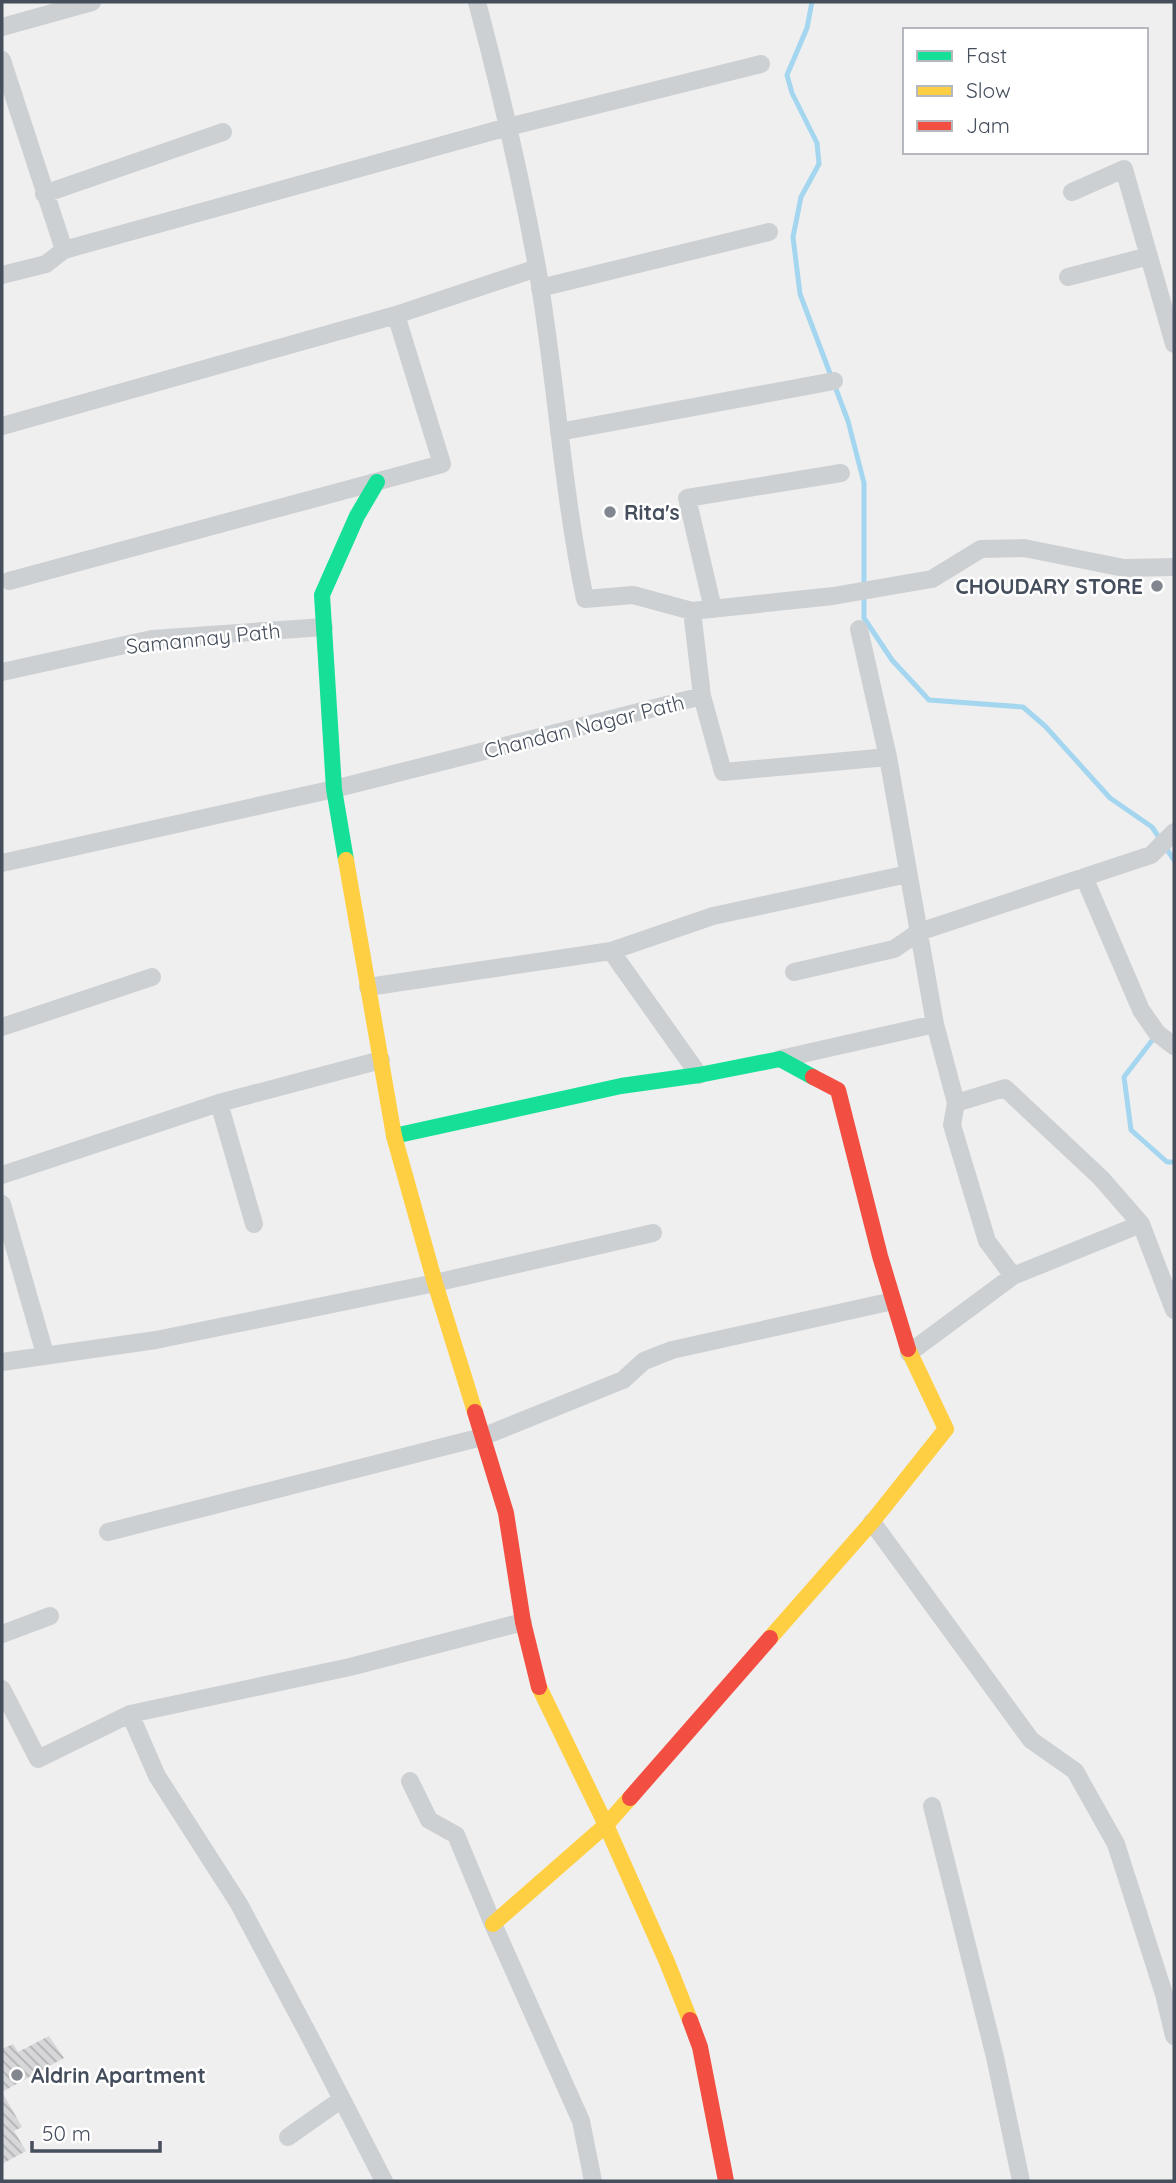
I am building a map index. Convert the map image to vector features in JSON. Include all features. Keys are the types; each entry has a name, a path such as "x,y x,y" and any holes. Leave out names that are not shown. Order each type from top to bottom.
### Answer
{"street":[{"path":"2,27 92,2"},
{"path":"477,2 508,127 537,268 573,543 585,599 633,595 692,611 833,596 932,579 981,549 1024,548 1124,568 1174,567"},
{"path":"2,60 64,250"},
{"path":"2,275 46,264 64,250 508,127 761,64"},
{"path":"44,194 223,132"},
{"path":"1072,192 1124,169 1174,344"},
{"path":"540,288 769,232"},
{"path":"1068,277 1149,256"},
{"path":"2,426 396,315 537,268"},
{"path":"9,581 442,464 396,315"},
{"path":"558,432 834,381"},
{"path":"713,610 687,498 841,473"},
{"path":"377,482 357,516 322,595 334,789 394,1136 435,1283 506,1513 523,1622 541,1695 606,1825 667,1962 700,2048 726,2181"},
{"path":"692,611 702,695"},
{"name":"Samannay Path","path":"2,672 152,639 324,627"},
{"path":"859,629 888,757 935,1024 956,1102 952,1125 987,1241 1013,1276"},
{"name":"Chandan Nagar Path","path":"2,863 334,789 702,695 723,772 888,757"},
{"path":"794,972 894,949 919,932 1151,855 1173,834"},
{"path":"368,987 611,951 713,916 908,874"},
{"path":"1084,877 1141,1010 1157,1033 1173,1045"},
{"path":"611,951 699,1075"},
{"path":"2,1027 152,977"},
{"path":"394,1136 621,1086 699,1075 935,1024"},
{"path":"493,1924 606,1825 872,1522 946,1429 909,1353 838,1090 780,1059"},
{"path":"2,1175 219,1103 381,1060"},
{"path":"956,1102 1005,1088 1101,1178 1141,1224 1174,1310"},
{"path":"219,1103 254,1224"},
{"path":"2,1203 45,1354"},
{"path":"909,1353 1013,1276 1141,1224"},
{"path":"2,1362 156,1340 435,1283 653,1233"},
{"path":"108,1532 482,1437 623,1380 644,1361 673,1350 893,1301"},
{"path":"872,1522 1031,1740 1075,1770 1116,1844 1164,1994 1174,2036"},
{"path":"2,1634 50,1616"},
{"path":"2,1689 38,1759 130,1714 351,1667 523,1622"},
{"path":"130,1714 157,1776 239,1904 384,2181"},
{"path":"410,1781 429,1820 456,1835 582,2121 593,2181"},
{"path":"932,1806 995,2057 1021,2181"},
{"path":"288,2137 342,2099"}],"building":[{"name":"Aldrin Apartment","path":"49,2036 64,2058 2,2092 2,2049 13,2044 18,2052"},
{"path":"2,2092 22,2127 14,2131 26,2151 2,2164"}],"waterway":[{"path":"812,2 807,28 787,75 792,93 817,143 819,164 801,197 793,237 800,294 848,421 864,483 864,618 892,660 929,700 1023,707 1045,726 1110,798 1152,827 1174,860"},
{"path":"1157,1037 1124,1077 1131,1130 1167,1162 1174,1162"}],"traffic: fast":[{"path":"346,860 334,789 322,595 357,516 377,482"},
{"path":"394,1136 621,1086 699,1075 780,1059 813,1077"}],"traffic: slow":[{"path":"346,860 394,1136 475,1412"},
{"path":"770,1638 872,1522 946,1429 908,1349"},
{"path":"539,1687 606,1825 690,2020"},
{"path":"493,1924 606,1825 630,1798"}],"traffic: jam":[{"path":"813,1077 838,1090 880,1256 908,1349"},
{"path":"475,1412 506,1513 523,1622 539,1687"},
{"path":"630,1798 770,1638"},
{"path":"690,2020 700,2047 726,2181"}],"place":[{"name":"Rita's","path":"610,512"},
{"name":"CHOUDARY STORE","path":"1157,586"},
{"name":"Aldrin Apartment","path":"17,2075"}]}
